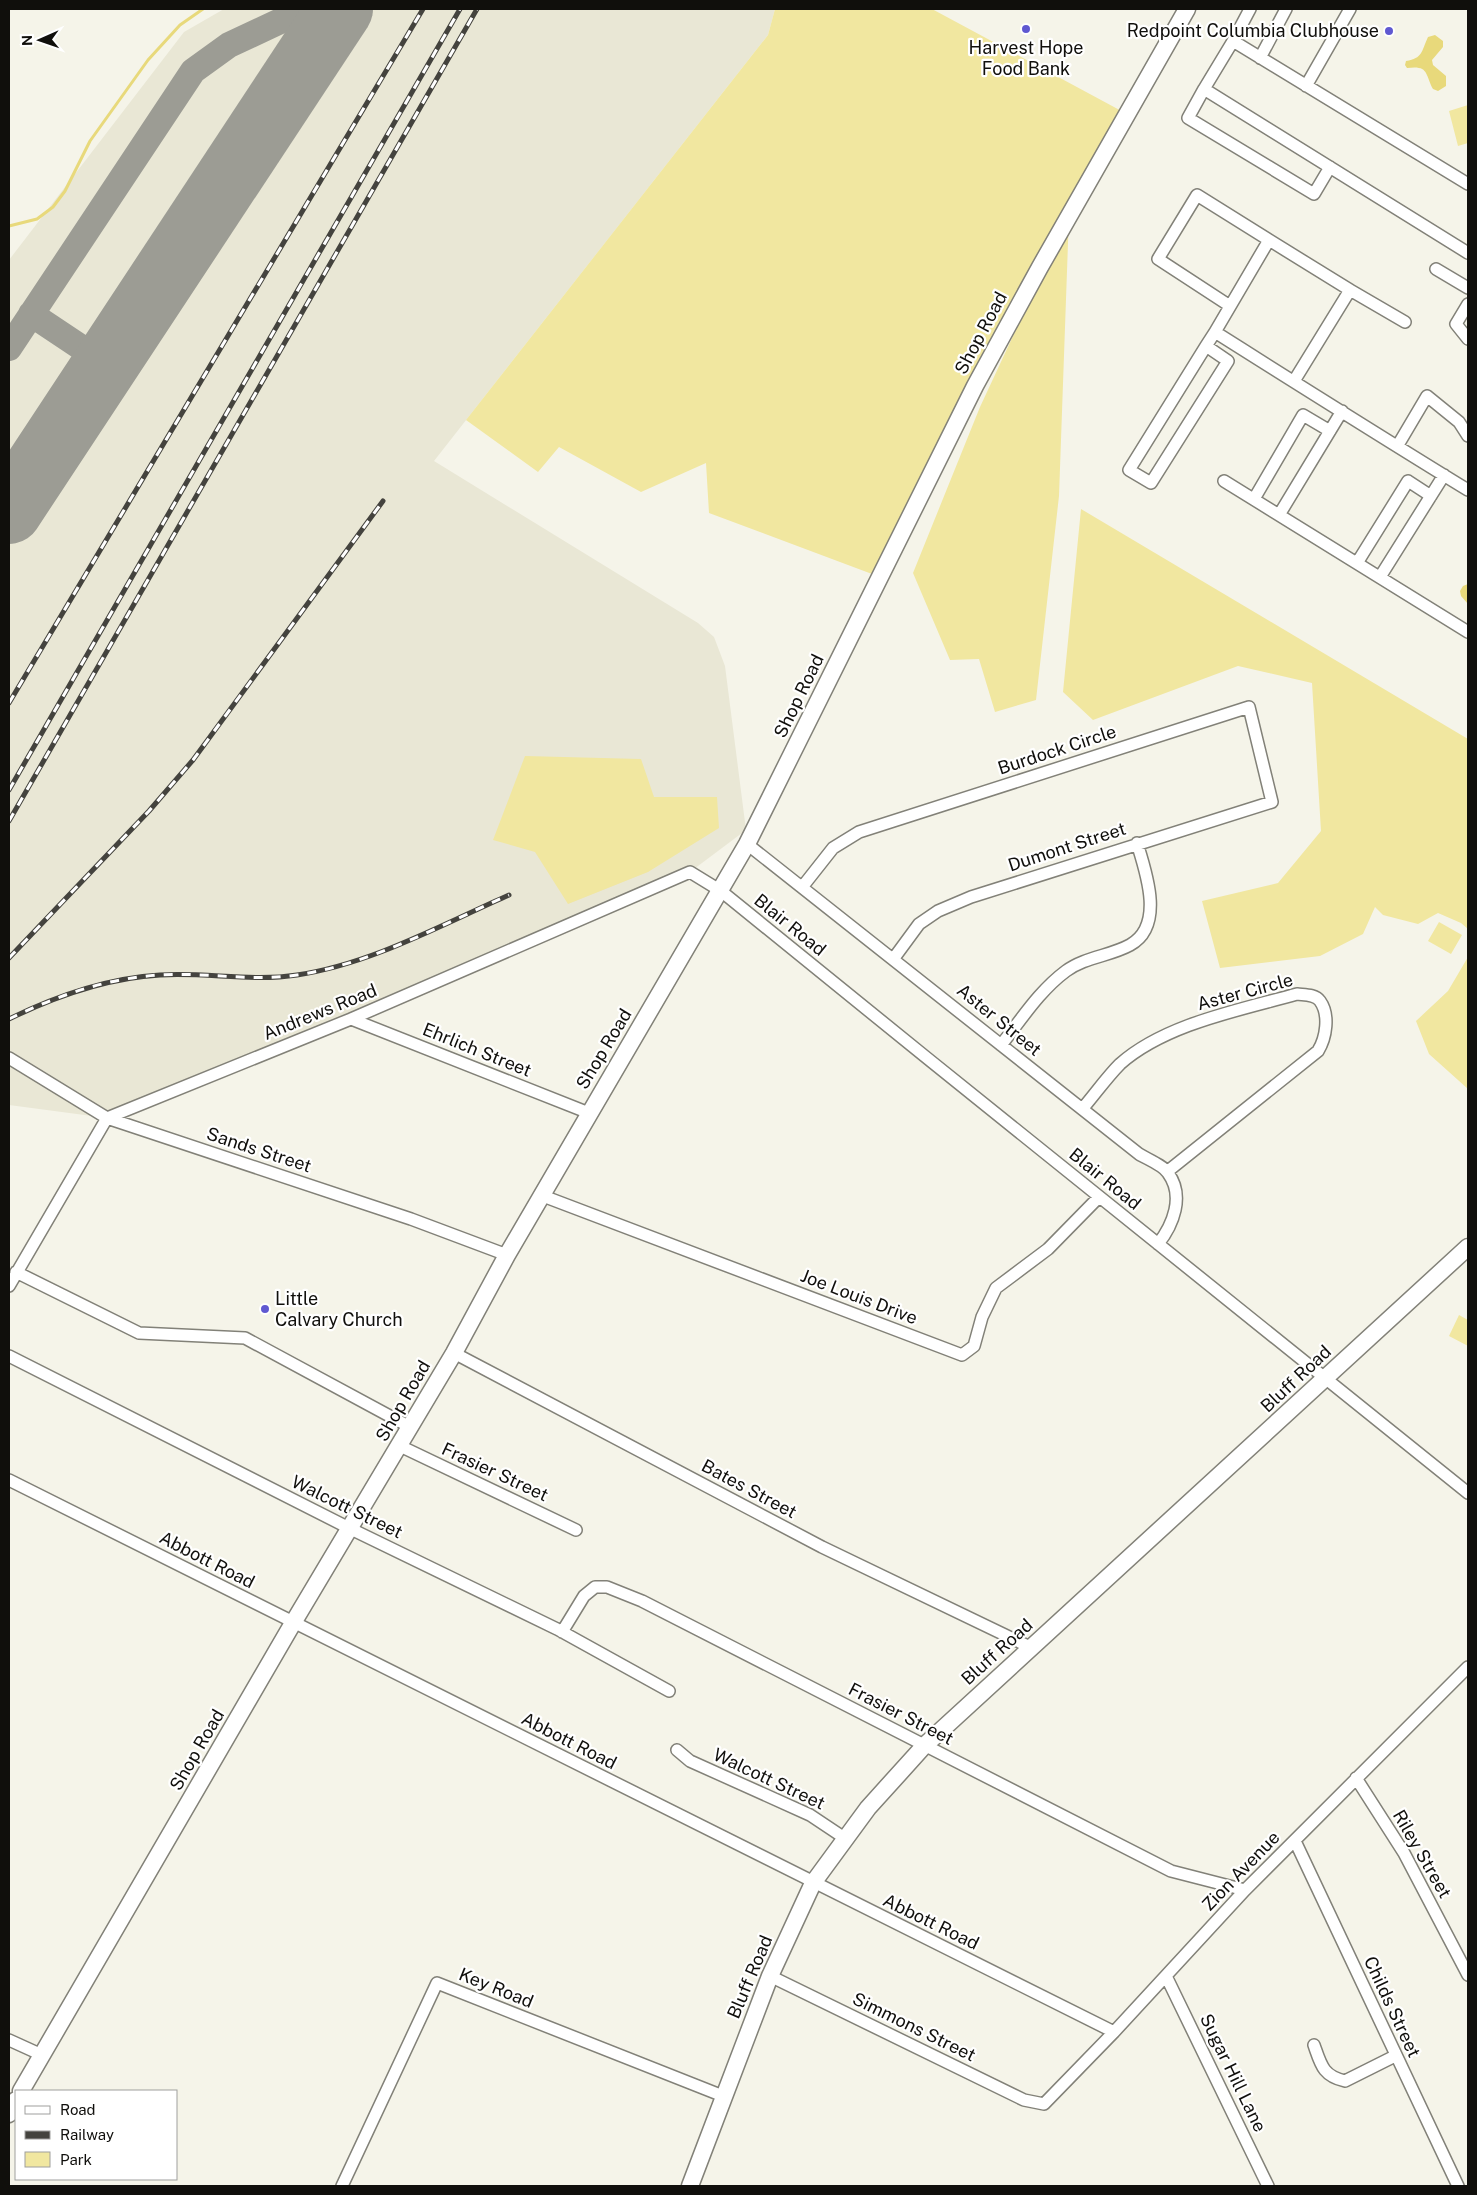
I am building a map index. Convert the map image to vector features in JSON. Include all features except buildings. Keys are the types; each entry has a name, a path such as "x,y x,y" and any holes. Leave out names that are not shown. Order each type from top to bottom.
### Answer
{"street":[{"name":"Shop Road","path":"23,2090 294,1623 454,1353 507,1255 543,1196 589,1113 721,892 747,844 975,386 1040,267 1188,9"},
{"path":"1250,9 1188,118 1314,194 1330,167"},
{"path":"1260,58 1286,9"},
{"path":"1306,86 1350,9"},
{"path":"1233,41 1468,184"},
{"path":"1204,89 1468,253"},
{"path":"1230,306 1158,258 1197,195 1405,322"},
{"path":"1206,346 1228,360 1151,483 1129,470 1206,346 1215,332 1269,240"},
{"path":"1436,268 1468,288"},
{"path":"1294,381 1350,290"},
{"path":"1468,304 1456,324 1468,339"},
{"path":"1215,332 1468,490"},
{"path":"1398,445 1427,396 1459,422 1468,436"},
{"path":"1279,515 1342,411"},
{"path":"1254,500 1303,415 1330,431"},
{"path":"1380,577 1444,475"},
{"path":"1224,481 1468,632"},
{"path":"1357,563 1408,481 1431,496"},
{"name":"Burdock Circle","path":"803,886 833,848 859,832 1249,707 1272,802"},
{"name":"Dumont Street","path":"894,958 919,924 938,911 971,897 1272,802"},
{"path":"1001,1046 1044,990 1068,970 1096,956 1131,945 1147,926 1151,905 1148,881 1138,843"},
{"name":"Aster Street","path":"747,844 894,958 1001,1046 1084,1108 1139,1154 1168,1172"},
{"name":"Andrews Road","path":"107,1118 352,1019 690,872 721,892"},
{"name":"Blair Road","path":"721,892 1098,1198 1468,1493"},
{"name":"Aster Circle","path":"1084,1108 1120,1065 1144,1046 1193,1024 1297,994 1312,996 1320,1000 1325,1016 1326,1039 1318,1050 1168,1172"},
{"name":"Ehrlich Street","path":"352,1019 589,1113"},
{"name":"Sands Street","path":"9,1058 107,1118 411,1219 507,1255"},
{"path":"9,1286 107,1118"},
{"path":"1158,1244 1170,1228 1176,1209 1175,1188 1168,1172"},
{"name":"Joe Louis Drive","path":"543,1196 962,1355 974,1346 982,1317 996,1288 1048,1249 1098,1198"},
{"name":"Bluff Road","path":"690,2186 770,1976 813,1883 868,1808 924,1746 1468,1247"},
{"path":"16,1272 139,1333 245,1338 410,1427"},
{"name":"Bates Street","path":"454,1353 822,1547 1032,1648"},
{"name":"Walcott Street","path":"9,1356 351,1529 562,1632 669,1691"},
{"name":"Frasier Street","path":"400,1446 576,1530"},
{"name":"Abbott Road","path":"9,1480 1114,2032"},
{"name":"Frasier Street","path":"562,1632 584,1596 595,1587 607,1587 642,1600 1171,1871 1245,1890"},
{"name":"Zion Avenue","path":"1044,2104 1114,2032 1245,1890 1468,1667"},
{"name":"Walcott Street","path":"677,1750 690,1761 810,1815 846,1839"},
{"name":"Riley Street","path":"1356,1778 1404,1852 1468,1975"},
{"name":"Childs Street","path":"1295,1841 1458,2186"},
{"name":"Simmons Street","path":"770,1976 1024,2100 1044,2104"},
{"name":"Sugar Hill Lane","path":"1166,1976 1268,2186"},
{"name":"Key Road","path":"342,2186 437,1983 723,2096"},
{"path":"9,2040 42,2056"},
{"path":"1314,2045 1321,2066 1332,2078 1345,2081 1395,2056"},
{"path":"9,2114 15,2102"}],"shaded area":[{"path":"224,9 775,9 768,35 434,461 698,623 714,637 725,666 746,830 690,872 107,1118 9,1105 9,260 184,32"},
{"path":"1435,35 1443,41 1443,47 1432,60 1433,65 1446,76 1446,86 1438,91 1433,89 1423,69 1407,68 1405,65 1406,61 1412,60 1421,54 1428,37"},
{"path":"1468,584 1468,604 1461,596 1460,591 1463,586"}],"green space":[{"path":"775,9 932,9 1127,114 1069,215 1059,496 1036,700 995,712 979,659 950,660 913,573 980,407 1065,224 880,577 709,513 706,463 641,492 559,447 538,472 466,420 768,35"},
{"path":"1468,105 1468,143 1458,146 1449,111"},
{"path":"1081,509 1468,739 1468,929 1461,923 1438,913 1418,924 1383,915 1375,907 1363,934 1320,956 1220,968 1202,901 1278,883 1321,831 1312,683 1238,666 1093,720 1063,692"},
{"path":"525,756 641,759 654,797 717,797 719,828 648,872 568,904 535,852 493,840"},
{"path":"1439,922 1462,935 1451,954 1428,941"},
{"path":"1468,957 1468,1089 1429,1054 1416,1021 1448,991"},
{"path":"1459,1315 1468,1320 1468,1346 1449,1336"}],"waterway":[{"path":"9,226 37,219 53,207 65,191 90,141 148,60 180,25 203,9"}],"taxiway":[{"path":"9,348 193,71 229,45 293,15 302,15 327,30"},
{"path":"31,314 106,364"}],"runway":[{"path":"9,511 340,9"}],"railway":[{"path":"9,703 423,9"},
{"path":"9,790 460,9"},
{"path":"9,821 477,9"},
{"path":"9,958 149,811 193,760 383,501"},
{"path":"9,1019 82,989 140,977 177,974 263,978 325,970 379,953 432,931 509,895"}],"place":[{"name":"Harvest Hope Food Bank","path":"1026,29"},
{"name":"Redpoint Columbia Clubhouse","path":"1389,31"},
{"name":"Little Calvary Church","path":"265,1309"}]}
